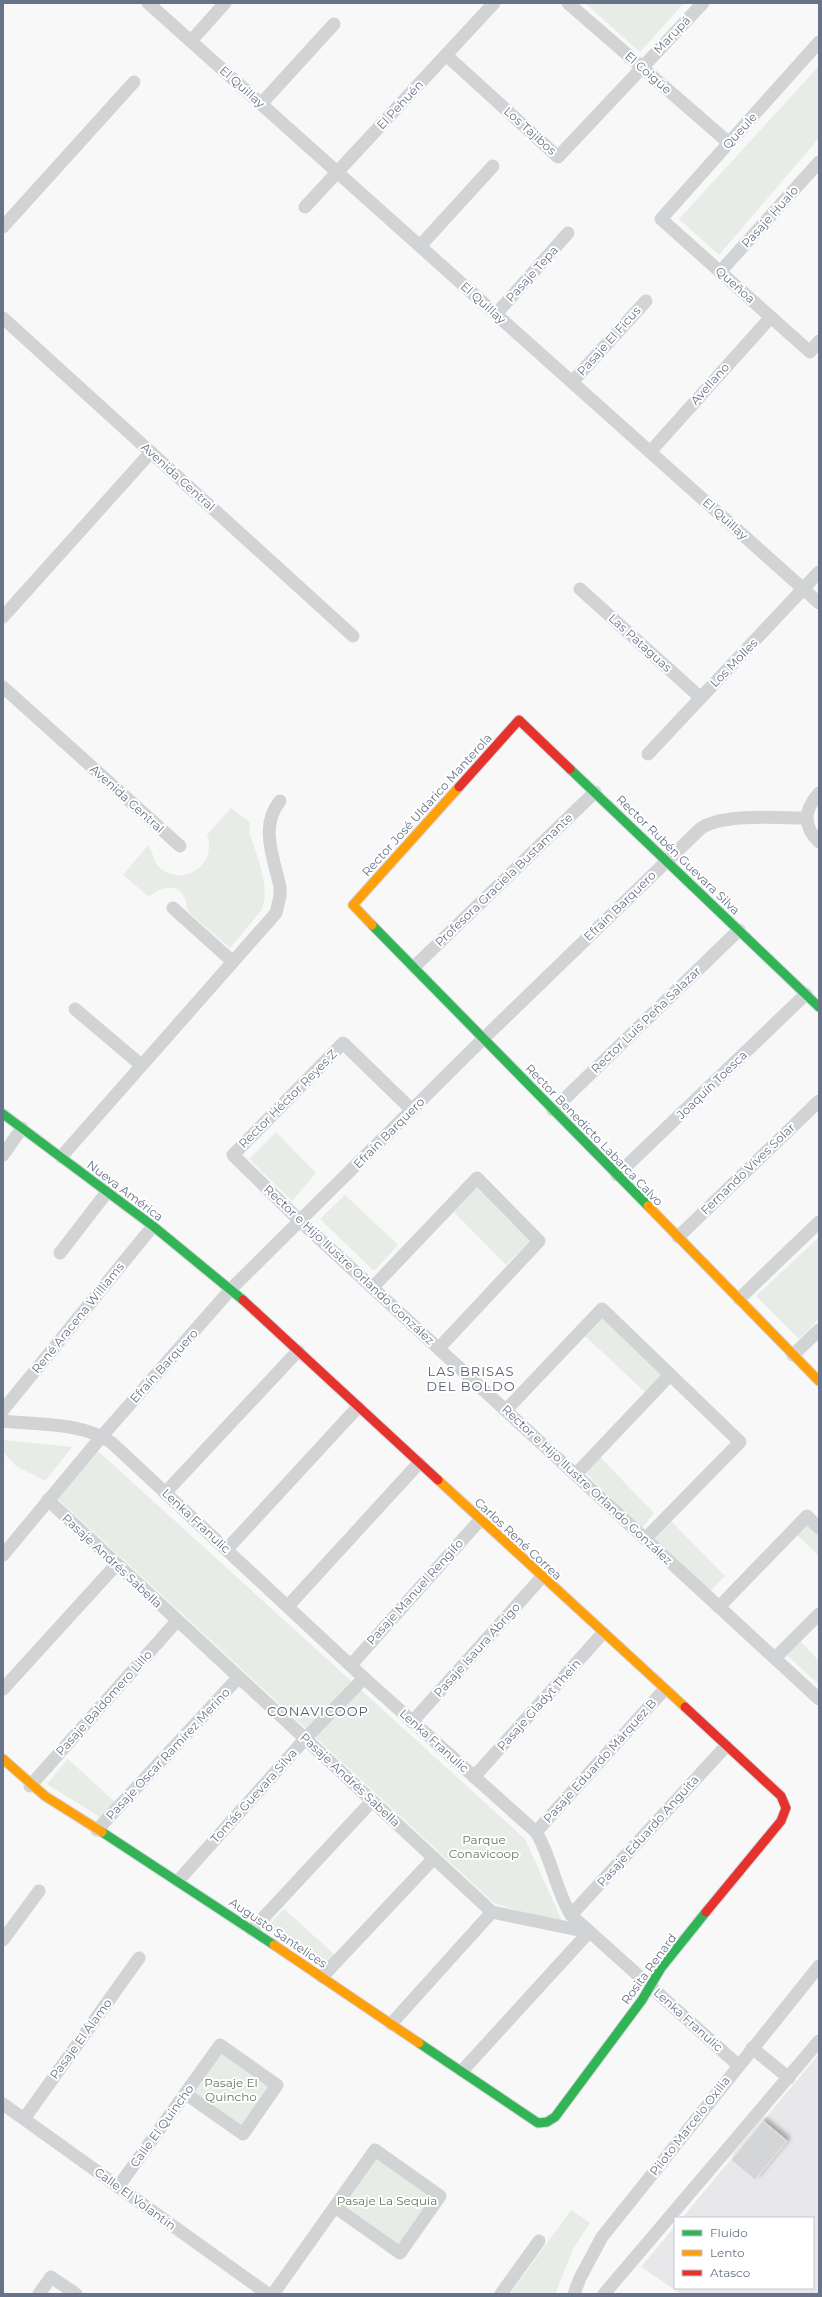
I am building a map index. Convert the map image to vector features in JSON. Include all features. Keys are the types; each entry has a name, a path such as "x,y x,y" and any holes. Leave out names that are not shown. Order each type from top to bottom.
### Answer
{"street":[{"name":"El Quillay","path":"148,3 819,603"},
{"path":"191,41 225,3"},
{"name":"El Pehuén","path":"306,207 494,3"},
{"name":"El Coigüe","path":"568,3 729,143"},
{"name":"Marupá","path":"641,67 703,3"},
{"path":"261,104 334,24"},
{"name":"Queule","path":"661,219 819,42"},
{"name":"Los Tajibos","path":"446,55 558,157 641,67"},
{"path":"3,227 134,82"},
{"name":"Pasaje Hualo","path":"720,272 819,162"},
{"path":"420,246 493,166"},
{"name":"Queñoa","path":"661,219 810,352 819,341"},
{"name":"Pasaje Tepa","path":"496,314 568,234"},
{"name":"Pasaje El Ficus","path":"572,382 646,301"},
{"name":"Avellano","path":"650,452 771,317"},
{"name":"Avenida Central","path":"3,318 353,636"},
{"path":"3,617 151,452"},
{"name":"Los Molles","path":"648,754 819,572"},
{"name":"Las Pataguas","path":"580,589 701,698"},
{"name":"Avenida Central","path":"3,687 180,846"},
{"name":"Rector Rubén Guevara Silva","path":"519,720 819,1007"},
{"name":"Rector José Uldarico Manterola","path":"352,905 519,720"},
{"name":"Profesora Graciela Bustamante","path":"414,967 594,792"},
{"path":"819,793 810,804 806,818 809,831 819,842"},
{"path":"61,1157 141,1064 271,919 278,906 280,887 268,827 271,813 280,801"},
{"name":"Efraín Barquero","path":"3,1555 102,1436 232,1289 483,1039 700,829 717,820 806,818"},
{"name":"Rector Benedicto Labarca Calvo","path":"352,905 819,1381"},
{"path":"173,908 233,962"},
{"name":"Rector Luis Peña Salazar","path":"553,1110 739,930"},
{"name":"Joaquín Toesca","path":"617,1175 806,994"},
{"path":"75,1009 141,1064"},
{"name":"Rector Héctor Reyes Z","path":"233,1156 343,1043 412,1110"},
{"name":"Fernando Vives Solar","path":"678,1237 819,1101"},
{"name":"Nueva América","path":"3,1114 153,1226 232,1289"},
{"path":"3,1155 22,1128"},
{"name":"Rector e Hijo Ilustre Orlando González","path":"233,1156 300,1221 819,1699"},
{"path":"373,1287 477,1178 539,1241 439,1348"},
{"path":"60,1253 107,1192"},
{"path":"738,1299 819,1222"},
{"name":"René Aracena Williams","path":"3,1410 153,1226"},
{"name":"Carlos René Correa","path":"232,1289 664,1690 781,1796 786,1808"},
{"path":"506,1410 602,1309 740,1442 645,1538"},
{"path":"793,1355 819,1330"},
{"path":"165,1493 298,1351"},
{"path":"576,1474 670,1375"},
{"path":"227,1549 358,1406"},
{"path":"3,1421 83,1430 102,1436"},
{"name":"Lenka Franulic","path":"102,1436 227,1549 412,1722 536,1832 543,1844 561,1898 571,1915 738,2065"},
{"path":"288,1606 419,1463"},
{"name":"Pasaje Andrés Sabella","path":"48,1500 116,1565 492,1912"},
{"path":"719,1607 807,1516 819,1528"},
{"name":"Pasaje Manuel Rengifo","path":"351,1664 480,1520"},
{"path":"3,1689 116,1565"},
{"name":"Pasaje Isaura Abrigo","path":"412,1722 542,1577"},
{"path":"775,1658 819,1614"},
{"name":"Pasaje Baldomero Lillo","path":"30,1786 177,1621"},
{"name":"Pasaje Gladyt Thein","path":"474,1777 603,1633"},
{"name":"Pasaje Oscar Ramírez Merino","path":"97,1830 238,1678"},
{"name":"Tomás Guevara Silva","path":"178,1881 305,1739 364,1678"},
{"name":"Pasaje Eduardo Márquez B","path":"536,1832 664,1690"},
{"name":"Pasaje Eduardo Anguita","path":"571,1915 726,1746"},
{"name":"Augusto Santelices","path":"3,1759 30,1786 252,1930 462,2071 529,2118 543,2123"},
{"path":"252,1930 372,1801"},
{"name":"Rosita Renard","path":"543,2123 555,2117 651,1986 661,1968 782,1821 786,1808"},
{"path":"322,1977 434,1858"},
{"path":"3,1940 38,1891"},
{"path":"391,2024 492,1912 589,1932"},
{"path":"462,2071 589,1932"},
{"name":"Pasaje El Álamo","path":"24,2119 139,1958"},
{"name":"Piloto Marcelo Oxilia","path":"574,2294 580,2278 602,2237 738,2065 819,1966"},
{"path":"604,2294 819,2041"},
{"name":"Calle El Quincho","path":"118,2187 220,2045 277,2085 242,2134 186,2094"},
{"path":"752,2048 788,2078"},
{"name":"Calle El Volantín","path":"3,2104 268,2294"},
{"path":"273,2294 335,2207 376,2150 440,2196 400,2253 335,2207"},
{"path":"501,2294 539,2241"},
{"path":"39,2294 51,2277 76,2294"}],"shaded area":[{"path":"819,2054 819,2294 681,2294 641,2267 674,2227 674,2289 814,2289 814,2217 683,2217"}],"green space":[{"path":"585,3 684,3 640,52"},
{"path":"819,66 819,138 719,255 679,219"},
{"path":"231,808 250,822 249,831 262,871 265,892 261,911 230,948 190,913 187,908 185,898 177,889 163,889 149,897 123,875 148,845 158,867 171,874 189,874 203,863 208,855 209,845 207,835"},
{"path":"276,1132 316,1173 292,1201 249,1159"},
{"path":"477,1188 530,1241 506,1265 454,1212"},
{"path":"345,1195 398,1245 374,1271 320,1219"},
{"path":"819,1237 819,1319 799,1339 756,1296"},
{"path":"602,1313 667,1374 647,1394 583,1334"},
{"path":"3,1440 72,1447 45,1481 16,1466 3,1452"},
{"name":"Parque Conavicoop","path":"98,1451 525,1839 564,1925 494,1903 57,1498"},
{"path":"600,1457 654,1513 641,1529 586,1473"},
{"path":"671,1521 725,1576 710,1591 654,1539"},
{"path":"808,1521 819,1532 819,1556 796,1534"},
{"path":"799,1640 819,1661 819,1685 786,1654"},
{"path":"68,1759 117,1804 103,1819 47,1784"},
{"path":"284,1909 335,1955 324,1967 266,1928"},
{"name":"Pasaje El Quincho","path":"221,2053 269,2086 240,2127 193,2093"},
{"name":"Pasaje La Sequia","path":"376,2158 432,2197 398,2244 343,2204"},
{"path":"571,2210 590,2223 573,2249 555,2294 510,2294"}],"building":[{"path":"763,2121 787,2141 755,2180 731,2160"}],"traffic: fast":[{"path":"570,769 819,1007"},
{"path":"372,925 648,1206"},
{"path":"3,1114 153,1226 243,1300"},
{"path":"102,1832 274,1945"},
{"path":"419,2043 538,2123 547,2122 555,2117 642,2000 661,1968 706,1912"}],"traffic: slow":[{"path":"372,925 353,905 459,787"},
{"path":"648,1206 819,1381"},
{"path":"438,1480 685,1707"},
{"path":"3,1759 45,1796 102,1832"},
{"path":"274,1945 419,2043"}],"traffic: jam":[{"path":"459,787 519,720 570,769"},
{"path":"243,1300 438,1480"},
{"path":"685,1707 781,1796 786,1808 781,1821 706,1912"}],"district":[{"name":"LAS BRISAS DEL BOLDO","path":"471,1378"},
{"name":"CONAVICOOP","path":"318,1711"}]}
